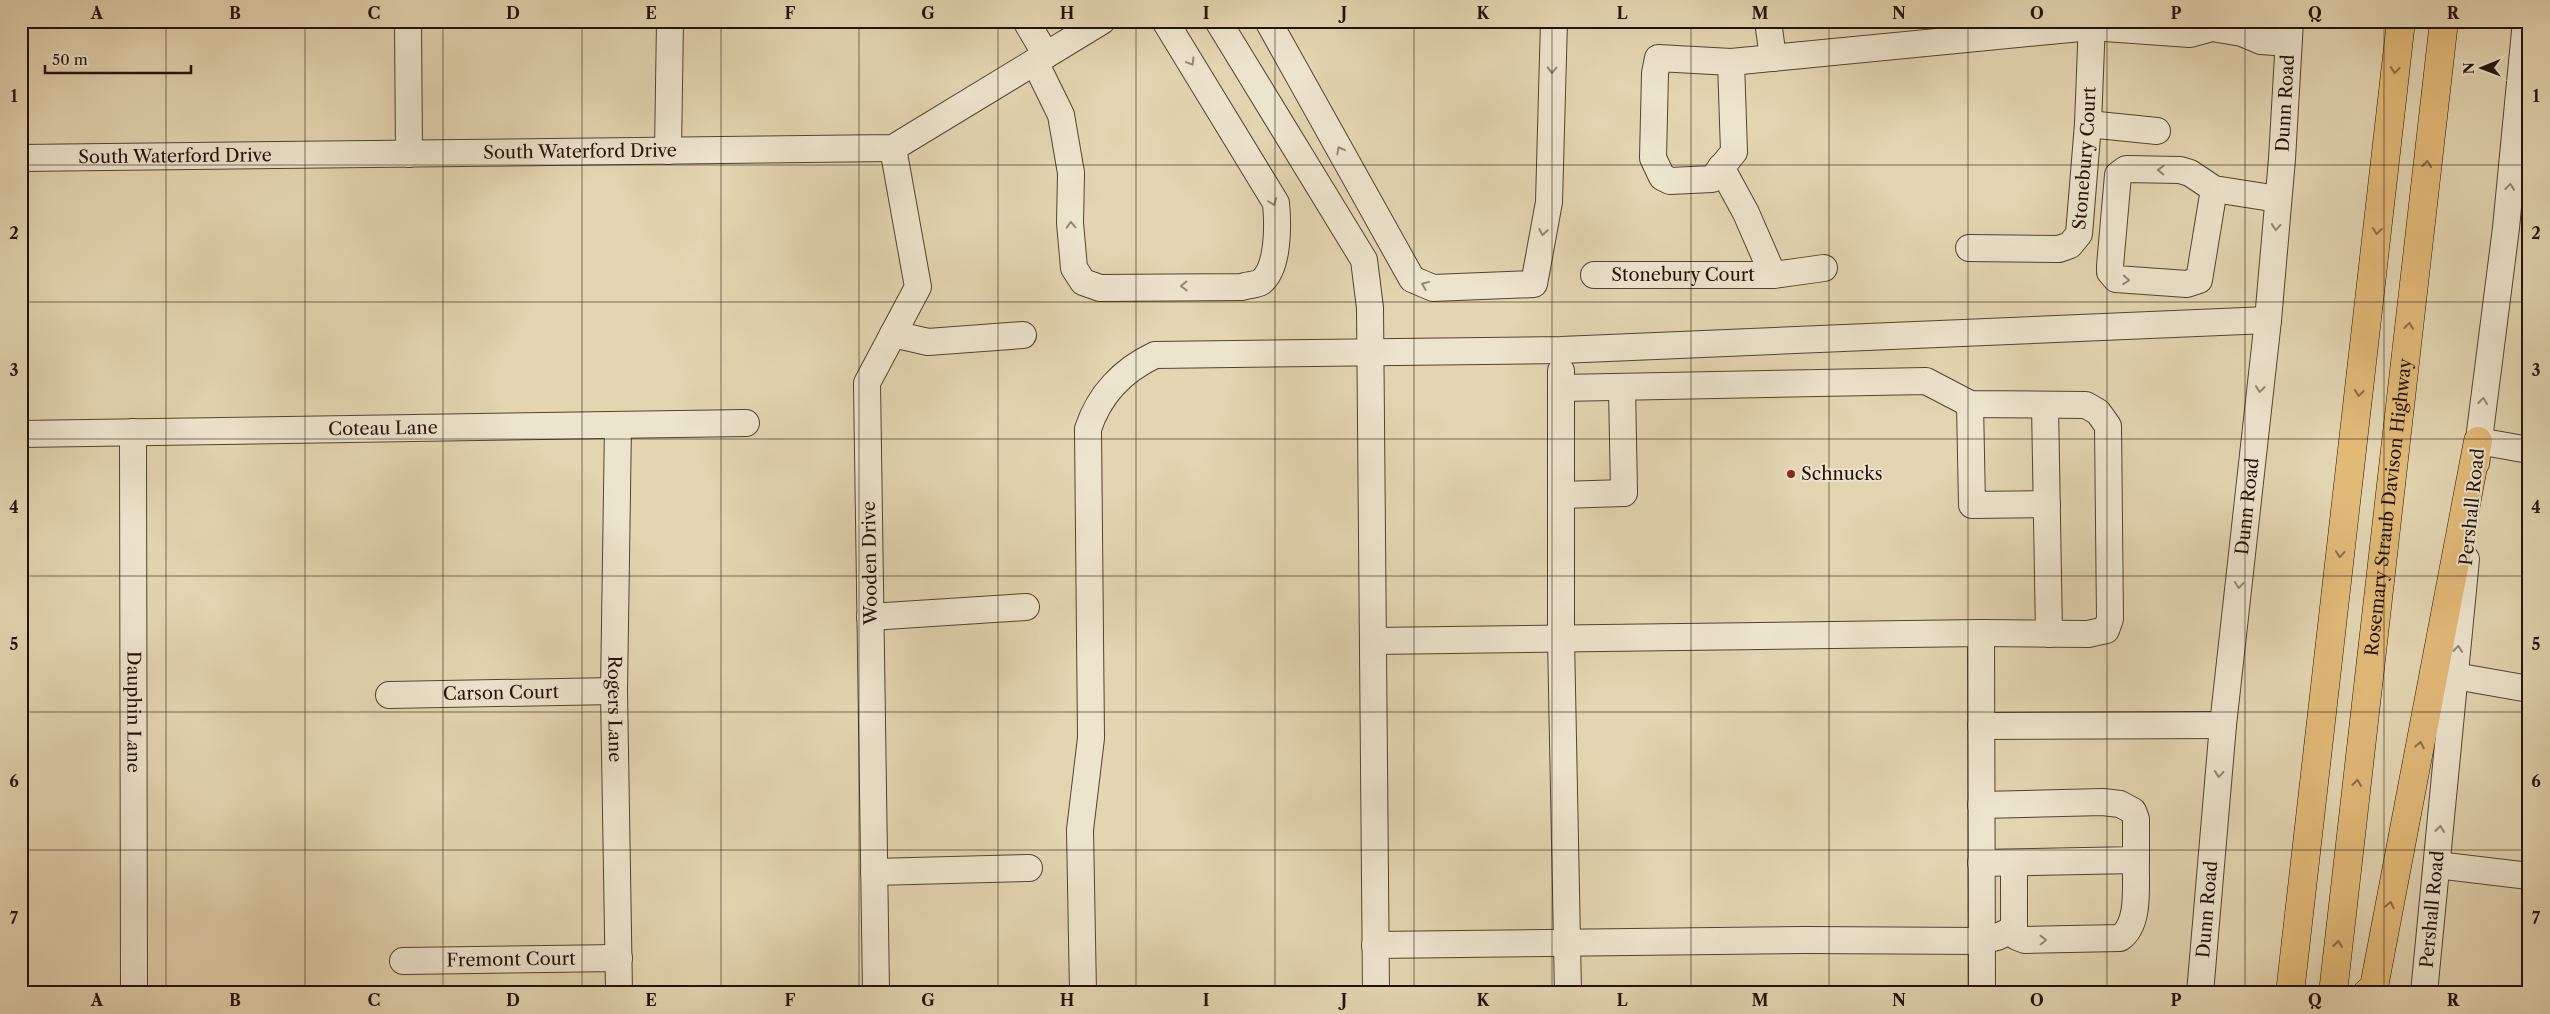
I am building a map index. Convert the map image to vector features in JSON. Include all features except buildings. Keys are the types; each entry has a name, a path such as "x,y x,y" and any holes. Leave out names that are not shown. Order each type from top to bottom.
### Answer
{"highway":[{"path":"2290,993 2400,21"},
{"name":"Rosemary Straub Davison Highway","path":"2333,993 2444,21"},
{"path":"2367,993 2374,987 2478,441"}],"street":[{"path":"408,21 409,154"},
{"path":"668,151 670,21"},
{"path":"1026,21 1061,115 1071,172 1070,223 1074,268 1083,282 1100,288 1242,286 1260,283 1270,272 1277,238 1276,203 1165,21"},
{"path":"894,148 1102,21"},
{"path":"1218,21 1364,260 1370,308 1371,351 1376,993"},
{"path":"1268,21 1412,280 1433,288 1534,284 1549,202 1554,21"},
{"path":"1768,21 1773,58"},
{"name":"Pershall Road","path":"2424,993 2478,441 2517,229 2526,21"},
{"path":"1731,62 1734,152 1712,179 1670,181 1662,177 1653,158 1658,58 1731,62 2039,27 2092,24 2190,34 2212,28 2242,33 2261,41 2289,32"},
{"name":"Stonebury Court","path":"1969,248 2059,249 2070,245 2079,234 2088,124 2092,24"},
{"name":"Dunn Road","path":"2200,993 2223,725 2268,320 2289,32"},
{"path":"2088,124 2157,131"},
{"name":"South Waterford Drive","path":"21,158 894,148"},
{"name":"Wooden Drive","path":"876,993 867,383 918,287 894,148"},
{"name":"Stonebury Court","path":"1721,167 1746,213 1773,275"},
{"path":"2210,187 2201,274 2194,283 2116,279 2113,276 2110,266 2118,175 2126,169 2180,170 2190,173 2210,187 2278,199"},
{"name":"Stonebury Court","path":"1594,275 1773,275 1824,268"},
{"path":"1083,993 1080,830 1091,738 1088,428 1102,400 1118,380 1136,364 1155,355 1561,350 2268,320"},
{"path":"893,334 928,342 1023,335"},
{"path":"1561,350 1561,638 1568,993"},
{"path":"1373,641 1981,633 2088,634 2106,630 2110,619 2108,426 2098,412 2086,405 1970,404 1926,381 1561,388"},
{"path":"1561,495 1624,493 1622,387"},
{"path":"1970,404 1972,505 2047,504"},
{"path":"2045,406 2049,634"},
{"name":"Coteau Lane","path":"21,434 746,423"},
{"name":"Rogers Lane","path":"618,424 614,691 619,993"},
{"name":"Dauphin Lane","path":"132,432 134,993"},
{"path":"2478,441 2529,450"},
{"path":"870,617 1026,607"},
{"path":"1981,633 1982,993"},
{"path":"2455,676 2529,689"},
{"name":"Carson Court","path":"389,695 614,691"},
{"path":"1981,726 2223,725"},
{"path":"1981,805 2103,802 2120,804 2133,810 2136,819 2136,860 2132,921 2126,934 2120,938 2025,940 2017,937 2014,929 2014,863"},
{"path":"1981,863 2136,860"},
{"path":"2436,866 2529,876"},
{"path":"874,872 1029,868"},
{"path":"1376,945 1567,942 1981,941 1997,938 2014,929"},
{"name":"Fremont Court","path":"403,961 618,958"}],"place":[{"name":"Schnucks","path":"1791,474"}]}
